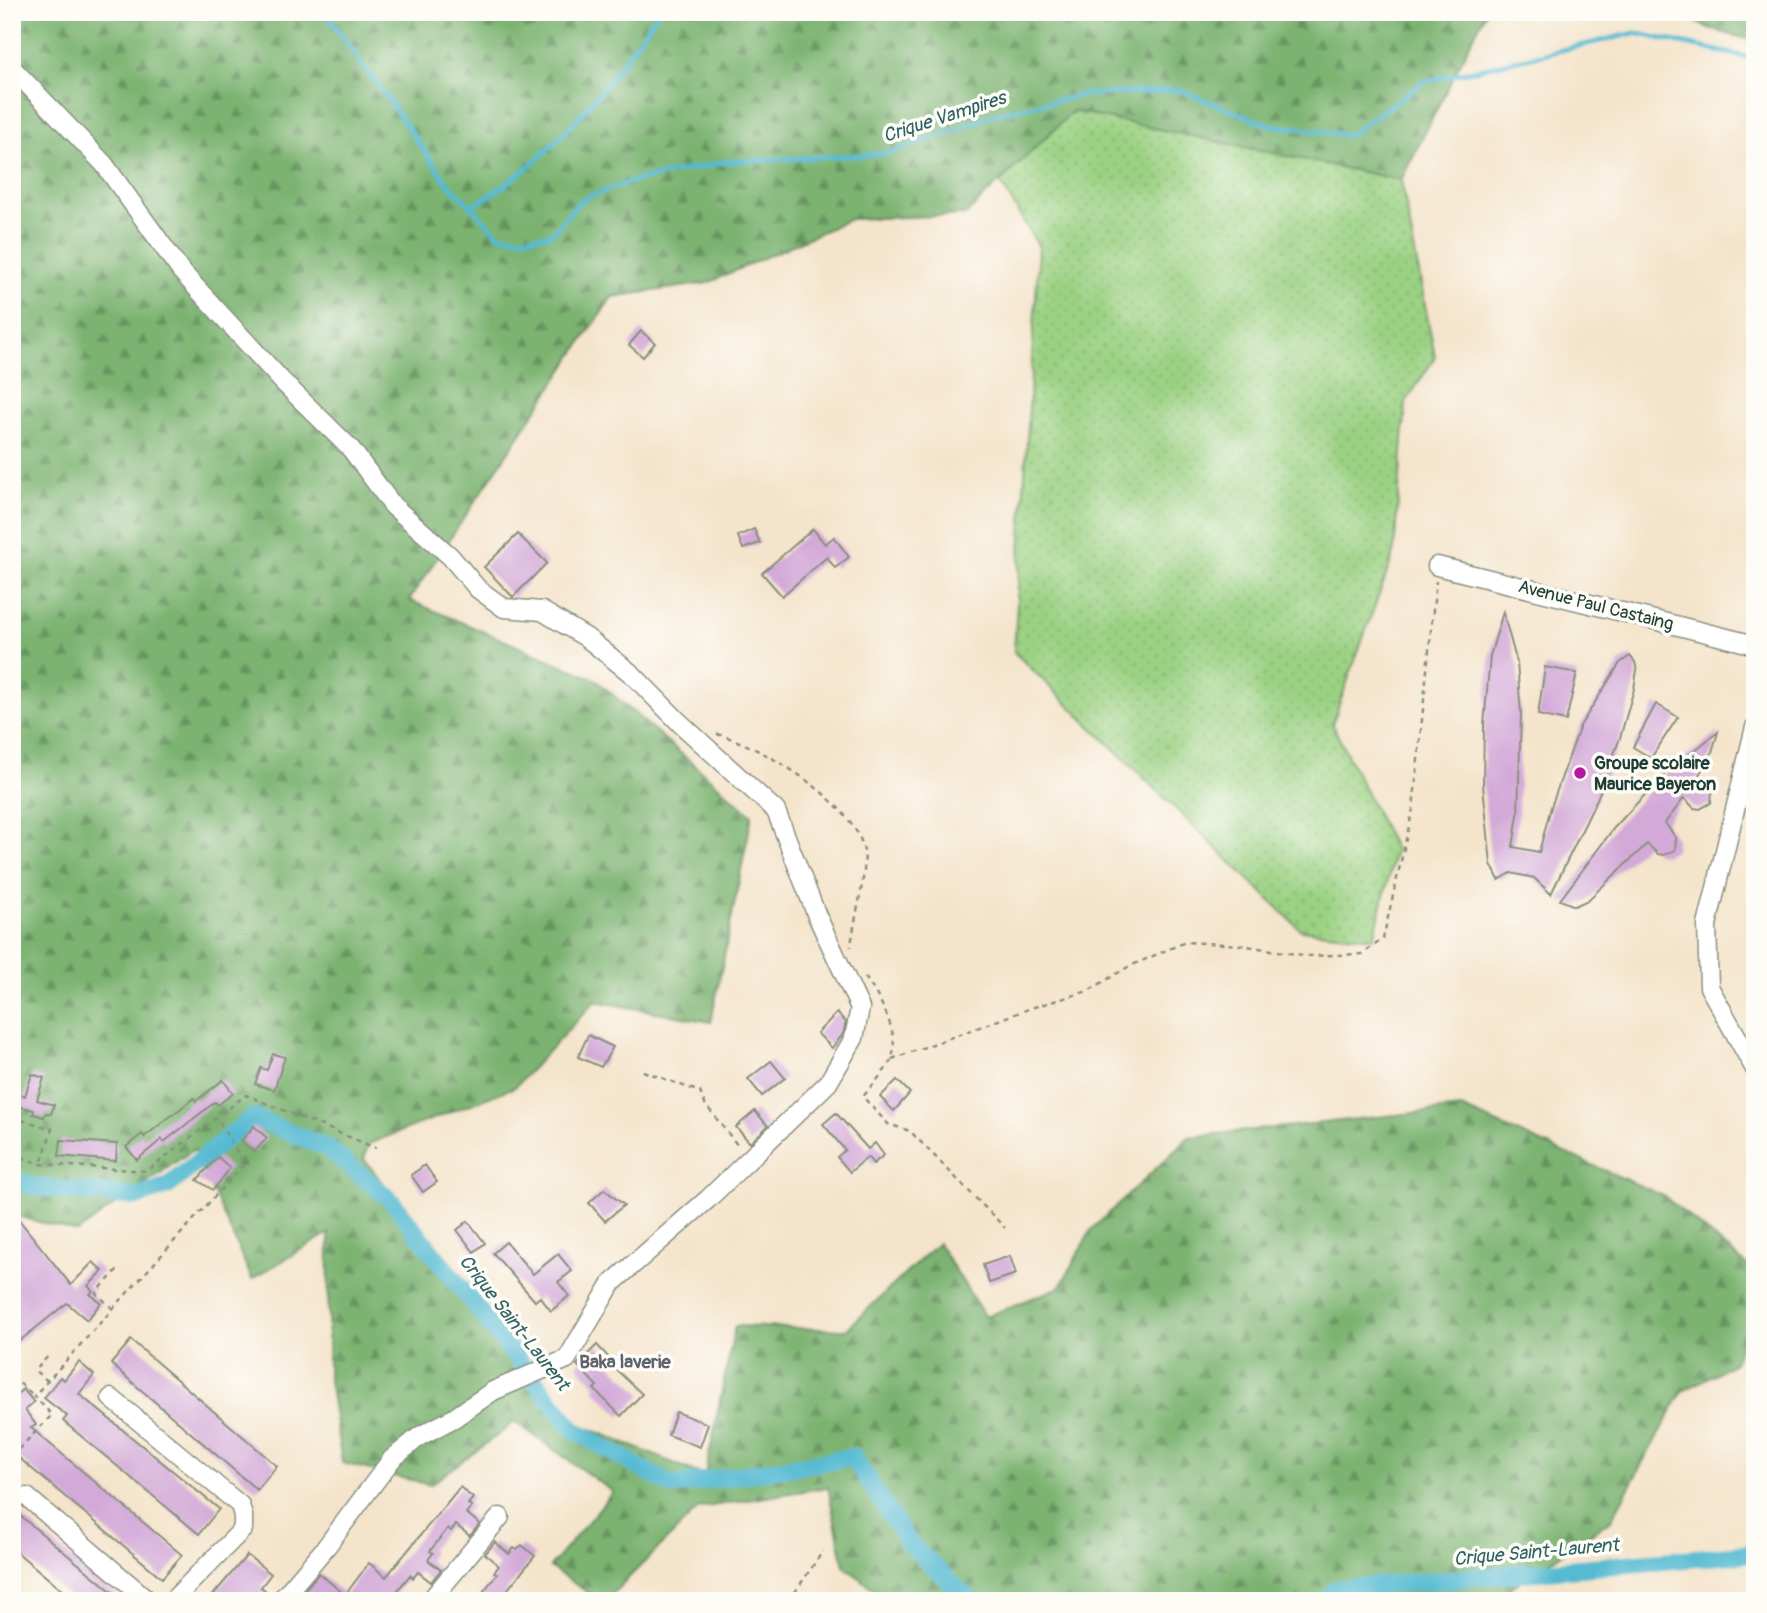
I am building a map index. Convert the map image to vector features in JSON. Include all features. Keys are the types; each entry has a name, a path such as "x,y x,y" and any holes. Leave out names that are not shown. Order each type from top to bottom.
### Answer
{"street":[{"path":"12,68 104,164 181,271 282,381 351,449 393,506 450,556 478,589 504,608 542,611 587,638 633,675 680,723 776,811 817,916 860,1008 854,1038 828,1083 708,1199 612,1283 567,1359 493,1391 454,1418 421,1436 393,1459 326,1547 280,1601"},
{"name":"Avenue Paul Castaing","path":"1437,566 1755,645"},
{"path":"1755,727 1707,925 1709,988 1755,1069"},
{"path":"111,1398 240,1505 243,1529 172,1601"},
{"path":"27,1497 149,1601"},
{"path":"430,1601 500,1517"}],"path":[{"path":"892,1059 1034,1007 1088,991 1128,967 1185,942 1241,944 1308,956 1362,954 1382,939 1413,808 1437,566"},
{"path":"717,733 757,749 804,778 832,800 854,829 864,850 850,952"},
{"path":"863,973 881,998 894,1039 892,1059 863,1097 888,1124 910,1131 1005,1228"},
{"path":"643,1071 700,1092 717,1121 750,1159"},
{"path":"12,1154 41,1164 147,1171 246,1096 376,1149"},
{"path":"12,1117 52,1129 41,1164"},
{"path":"34,1396 244,1164 217,1118"},
{"path":"113,1309 96,1293 119,1268"},
{"path":"48,1381 35,1371 49,1355"},
{"path":"12,1385 18,1381 52,1415 12,1456"},
{"path":"789,1601 823,1551"}],"green space":[{"path":"12,12 1486,12 1401,180 1073,111 965,215 850,219 708,283 612,297 409,600 595,679 752,815 711,1022 595,1001 515,1087 368,1144 364,1159 568,1420 705,1476 735,1326 846,1330 938,1243 985,1317 1060,1287 1091,1230 1189,1137 1461,1108 1664,1196 1755,1272 1755,1304 1734,1363 1682,1392 1611,1520 1500,1595 1458,1601 889,1601 844,1566 828,1487 699,1508 605,1601 600,1601 550,1567 613,1492 515,1422 430,1485 342,1463 328,1374 329,1233 252,1279 194,1149 77,1232 12,1215"},
{"path":"1677,12 1755,12 1755,41 1709,29"},
{"path":"1073,111 1401,180 1435,357 1406,402 1394,553 1332,724 1395,850 1374,938 1301,930 1014,652 1039,247 1000,182"}],"building":[{"path":"641,331 655,343 643,357 629,345"},
{"path":"754,529 760,543 743,549 738,536"},
{"path":"813,529 825,544 834,537 849,557 835,568 827,557 782,596 762,573"},
{"path":"518,534 547,563 513,597 484,567"},
{"path":"1503,612 1517,663 1521,713 1518,815 1513,847 1539,852 1551,807 1580,726 1620,663 1630,656 1637,670 1620,738 1597,799 1551,894 1534,878 1511,873 1499,880 1491,864 1483,785 1484,725 1490,656"},
{"path":"1545,667 1577,673 1566,721 1538,715"},
{"path":"1656,704 1678,717 1651,758 1633,747"},
{"path":"1718,732 1712,752 1696,780 1712,791 1711,803 1700,809 1694,808 1684,798 1665,823 1676,838 1675,850 1664,855 1658,854 1647,844 1588,900 1575,906 1560,900 1614,828 1638,802 1675,764"},
{"path":"837,1013 846,1022 843,1034 832,1048 817,1033"},
{"path":"588,1035 613,1047 601,1067 578,1057"},
{"path":"273,1054 285,1057 274,1090 255,1084 261,1068 267,1070"},
{"path":"771,1061 785,1078 762,1096 748,1079"},
{"path":"32,1074 44,1078 37,1100 54,1105 51,1114 46,1113 44,1117 33,1114 34,1110 12,1105 12,1092 25,1096"},
{"path":"223,1080 233,1093 218,1105 215,1102 137,1160 126,1147 142,1134 144,1137 194,1098 196,1101"},
{"path":"897,1080 910,1093 894,1111 880,1097"},
{"path":"755,1111 768,1126 750,1143 736,1127"},
{"path":"836,1113 868,1149 875,1143 884,1155 873,1164 868,1157 850,1172 837,1157 845,1150 823,1124"},
{"path":"254,1126 267,1138 254,1152 241,1141"},
{"path":"61,1140 117,1144 116,1161 59,1156"},
{"path":"218,1157 230,1168 213,1190 197,1180"},
{"path":"425,1165 437,1182 423,1192 411,1175"},
{"path":"604,1189 624,1205 605,1221 589,1203"},
{"path":"12,1211 71,1285 93,1262 103,1271 88,1286 93,1291 90,1294 101,1303 87,1320 67,1303 12,1347"},
{"path":"468,1221 485,1243 474,1252 457,1230"},
{"path":"506,1242 533,1274 558,1254 572,1271 558,1282 569,1296 551,1311 540,1297 535,1301 493,1253"},
{"path":"1010,1256 1016,1274 989,1283 983,1265"},
{"path":"131,1340 277,1466 257,1490 111,1364"},
{"path":"597,1345 611,1360 608,1362 642,1394 621,1416 594,1389 597,1386 577,1365"},
{"path":"79,1362 94,1375 79,1394 219,1509 199,1534 63,1421 67,1416 44,1398 60,1377 64,1380"},
{"path":"23,1389 34,1402 25,1410 36,1425 31,1428 182,1555 162,1578 12,1452 12,1392 15,1396"},
{"path":"676,1412 708,1424 700,1447 668,1435"},
{"path":"460,1487 473,1498 468,1504 472,1506 466,1513 480,1524 470,1536 456,1525 451,1531 448,1528 430,1551 433,1553 428,1560 441,1570 431,1582 418,1572 413,1578 410,1575 389,1601 295,1601 319,1573 345,1595 369,1563 386,1577"},
{"path":"12,1509 123,1601 75,1601 12,1548"},
{"path":"495,1542 509,1554 522,1545 535,1556 498,1601 476,1601 497,1574 494,1572 499,1566 485,1554"},
{"path":"247,1555 271,1574 261,1587 271,1595 269,1601 208,1601"}],"waterway":[{"name":"Crique Vampires","path":"325,12 446,181 499,235 522,238 551,234 582,199 633,181 725,162 886,154 992,115 1082,95 1179,90 1269,125 1349,135 1423,82 1635,33 1755,59"},
{"path":"472,206 527,168 576,120 619,67 658,12"},
{"name":"Crique Saint-Laurent","path":"12,1178 35,1187 136,1197 168,1186 253,1117 327,1148 390,1199 574,1430 672,1486 853,1457 908,1542 971,1601"},
{"name":"Crique Saint-Laurent","path":"1326,1601 1336,1589 1755,1553"}],"place":[{"name":"Groupe scolaire Maurice Bayeron","path":"1580,773"}],"district":[{"name":"Baka laverie","path":"625,1361"}]}
